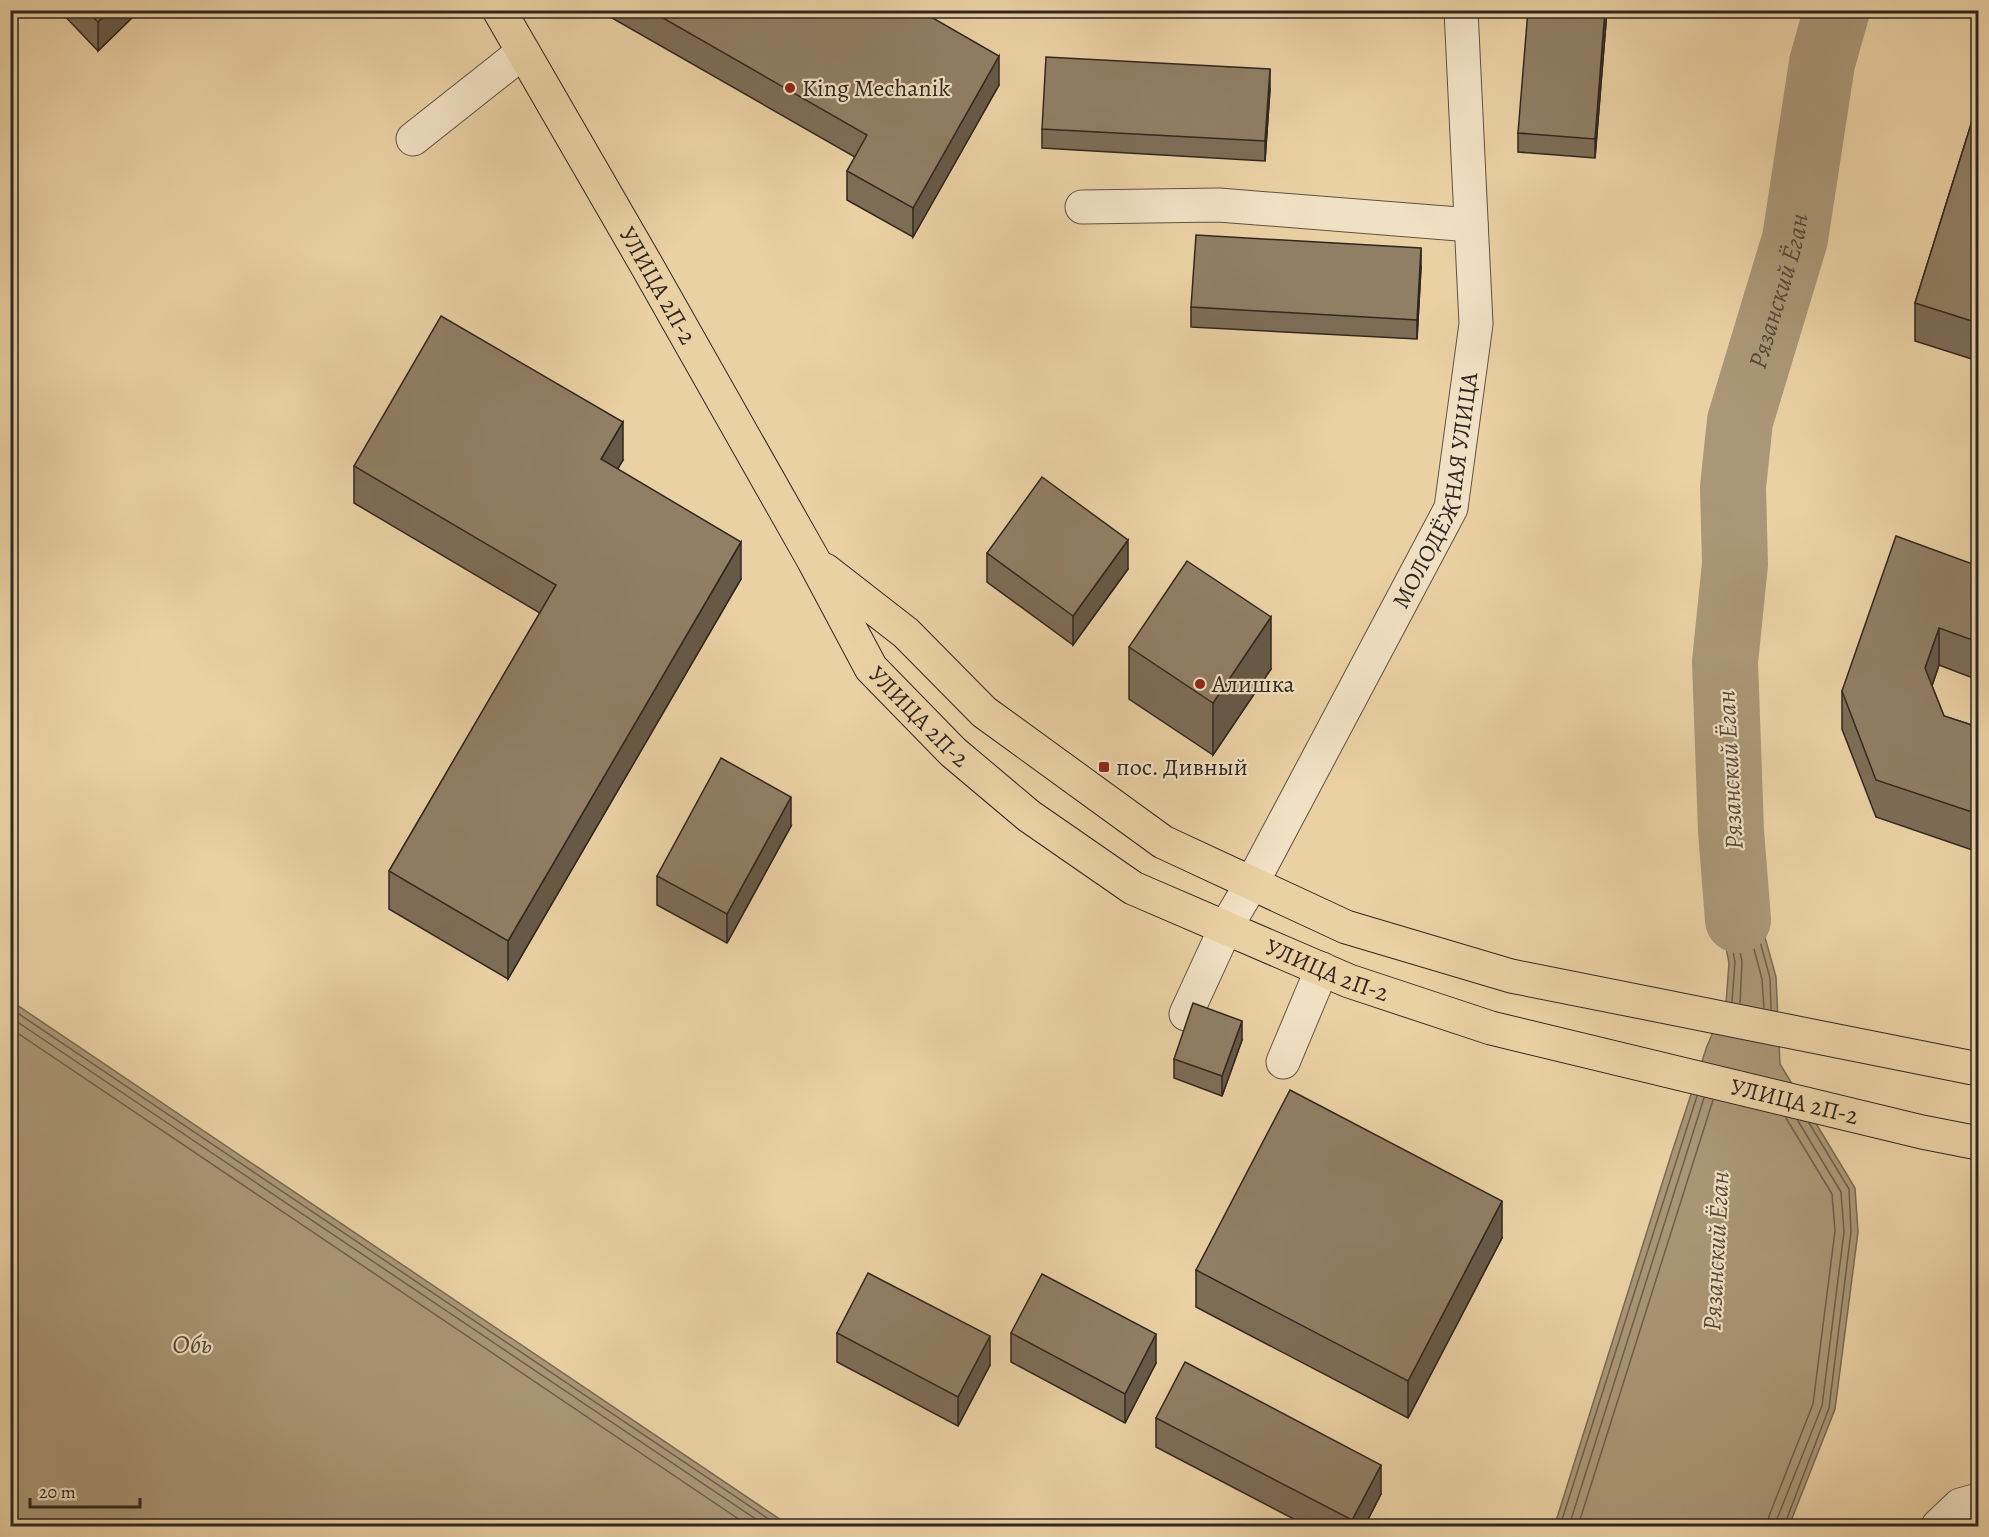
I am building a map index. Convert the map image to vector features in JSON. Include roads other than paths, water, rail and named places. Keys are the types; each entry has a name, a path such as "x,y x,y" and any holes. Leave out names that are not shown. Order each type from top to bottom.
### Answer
{"main road":[{"name":"УЛИЦА 2П-2","path":"499,10 653,276 872,668 953,752 1029,816 1133,888 1349,981 1491,1028 1922,1132 1978,1143"},
{"name":"УЛИЦА 2П-2","path":"814,561 906,633 984,712 1162,842 1346,927 1511,976 1978,1069"}],"street":[{"name":"МОЛОДЁЖНАЯ УЛИЦА","path":"1186,1014 1226,927 1252,883 1450,508 1476,324 1461,10"},
{"path":"413,139 523,52"},
{"path":"1082,207 1219,205 1471,225"},
{"path":"1283,1062 1322,969"},
{"path":"1938,1527 1960,1505 1978,1500"}],"water":[{"path":"1709,831 1731,831 1753,837 1755,901 1776,977 1780,1064 1855,1188 1858,1232 1835,1409 1789,1526 1551,1526 1556,1521 1707,1046 1726,1003 1729,963 1718,904"},
{"name":"Обь","path":"11,1001 790,1526 11,1526"}],"waterway":[{"name":"Рязанский Ёган","path":"1738,920 1731,831 1725,662 1735,564 1733,487 1740,421 1795,239 1822,63 1837,10"}],"place":[{"name":"King Mechanik","path":"790,88"},
{"name":"Алишка","path":"1200,684"},
{"name":"пос. Дивный","path":"1104,767"}]}
